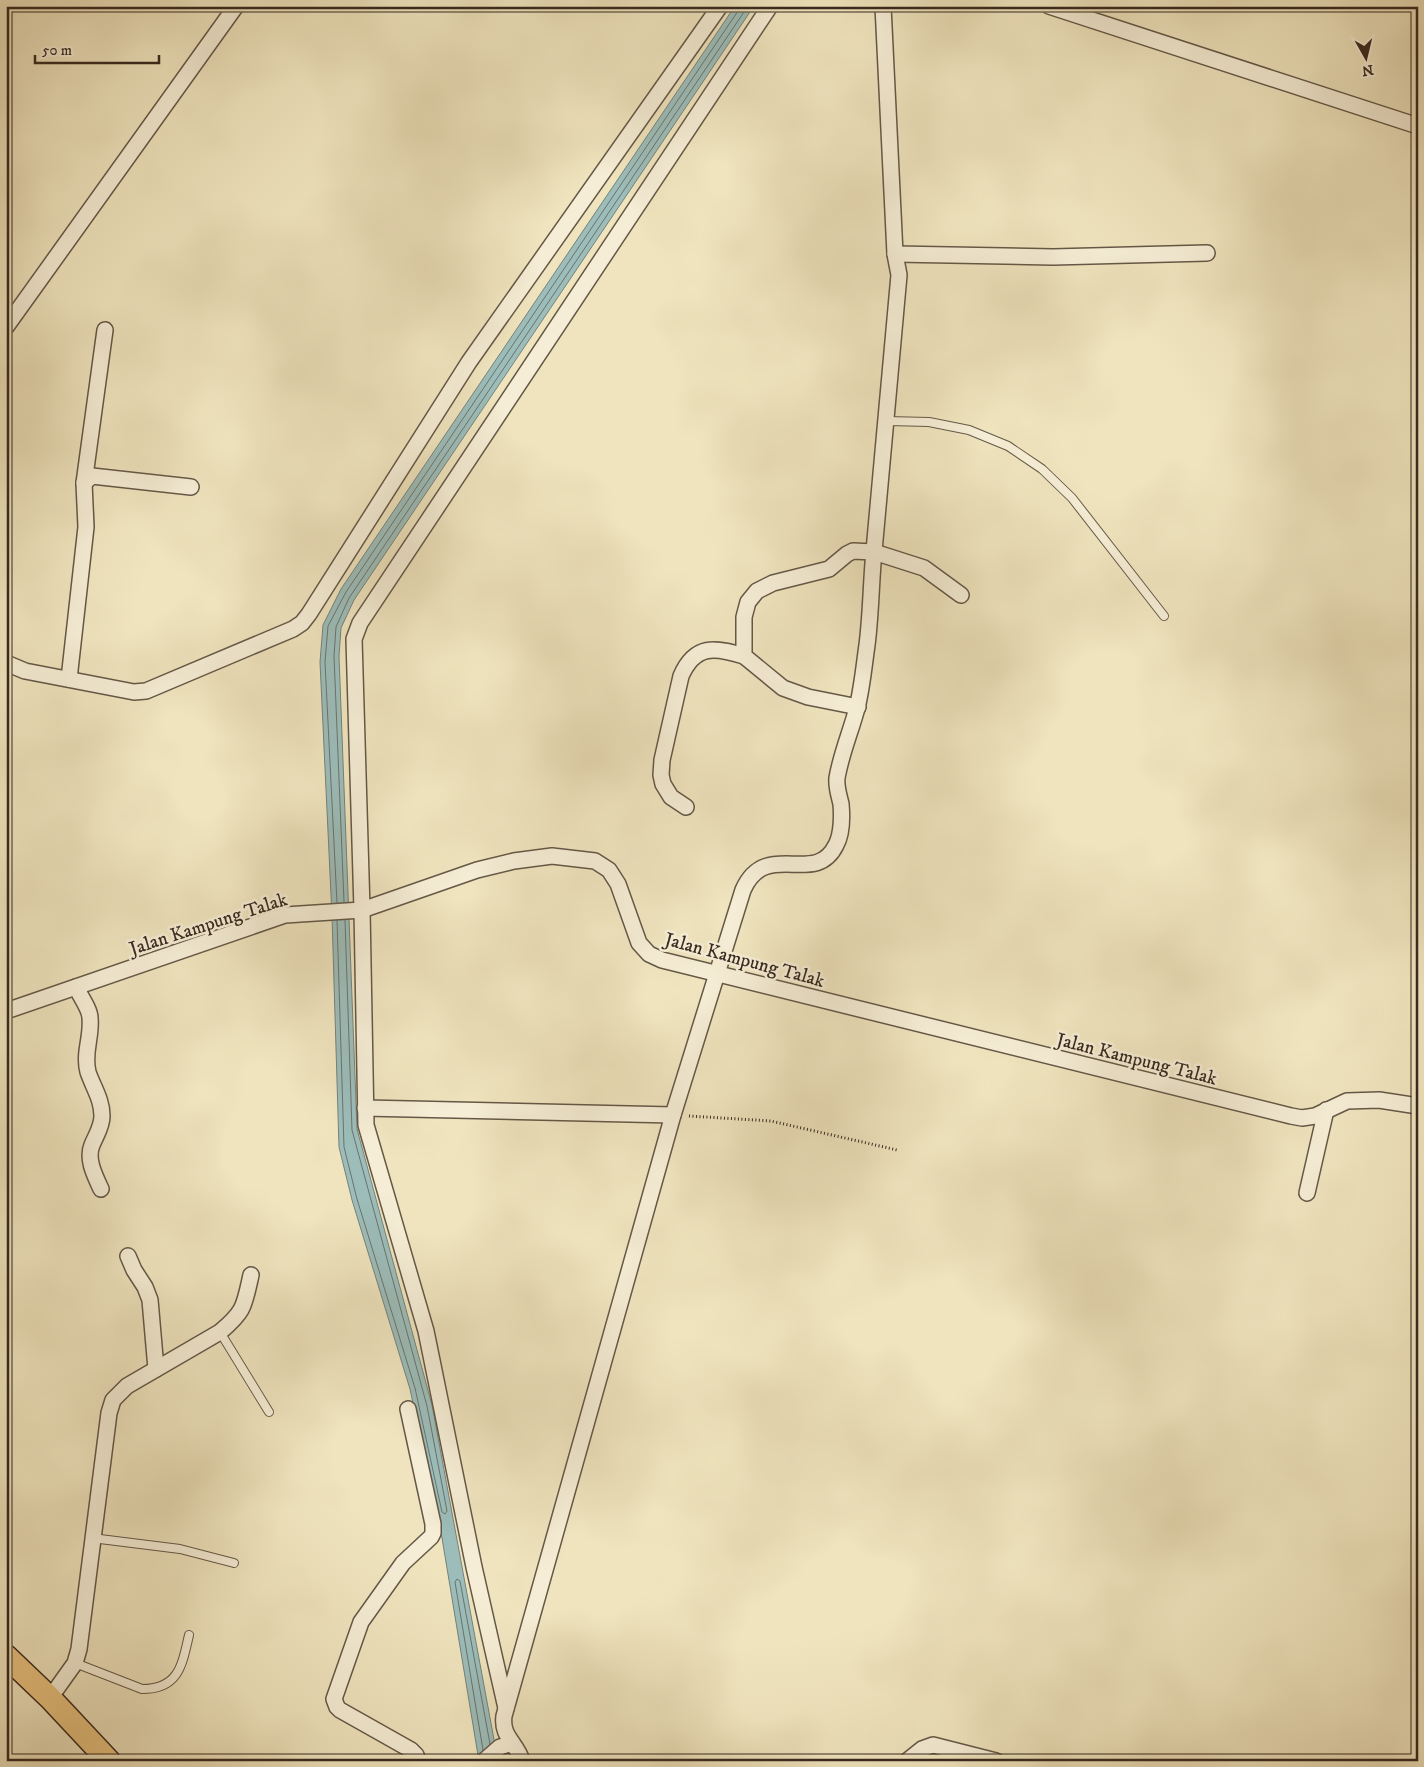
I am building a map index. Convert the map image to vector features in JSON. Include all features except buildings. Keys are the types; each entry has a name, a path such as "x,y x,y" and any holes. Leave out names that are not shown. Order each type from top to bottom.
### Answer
{"main road":[{"path":"6,1656 50,1698 109,1761"}],"street":[{"path":"6,328 236,6"},
{"path":"6,663 25,671 134,692 146,691 293,629 306,619 470,362 720,6"},
{"path":"506,1711 472,1557 426,1331 366,1125 358,911 354,644 357,628 770,6"},
{"path":"506,1745 503,1723 506,1711 673,1115 743,890 747,880 763,866 773,863 809,865 820,861 830,854 840,834 841,808 837,777 858,707 868,643 874,552 899,275 895,254 883,6"},
{"path":"1050,6 1418,126"},
{"path":"895,254 1054,257 1207,253"},
{"path":"69,679 86,527 84,483 104,330"},
{"path":"84,483 92,476 191,487"},
{"path":"744,656 744,612 748,602 757,591 773,583 829,569 853,551 874,552 924,568 961,595"},
{"path":"686,807 671,797 660,775 681,676 693,658 703,652 713,649 724,650 744,656 783,688 808,697 858,707"},
{"name":"Jalan Kampung Talak","path":"6,1011 285,915 358,911 477,870 514,861 552,856 586,859 603,865 615,876 636,936 643,949 662,960 1291,1116 1302,1118 1315,1116 1347,1101 1379,1100 1418,1106"},
{"path":"76,987 90,1016 86,1057 88,1072 98,1094 102,1117 99,1132 91,1146 90,1156 92,1168 101,1189"},
{"path":"365,1108 673,1115"},
{"path":"1307,1194 1326,1110"},
{"path":"128,1256 150,1300 156,1369"},
{"path":"50,1698 75,1663 113,1400 122,1390 220,1332 236,1318 243,1307 251,1276"},
{"path":"408,1408 434,1524 433,1533 428,1541 403,1563 361,1622 334,1700 340,1710 414,1752 418,1761"},
{"path":"907,1761 922,1749 933,1744 996,1761"},
{"path":"484,1761 506,1745"},
{"path":"506,1745 520,1754 522,1761"}],"lane":[{"path":"887,421 929,422 969,430 1008,446 1042,469 1072,498 1164,616"},
{"path":"220,1332 270,1412"},
{"path":"92,1538 180,1549 234,1562"},
{"path":"75,1663 142,1689 153,1689 164,1686 179,1671 189,1635"}],"path":[{"path":"673,1115 771,1121 897,1150"}],"water":[{"path":"735,6 754,6 354,600 341,628 339,656 357,1129 432,1405 498,1761 479,1761 442,1538 410,1389 352,1200 339,1147 332,916 320,662 323,625 341,589"}]}
